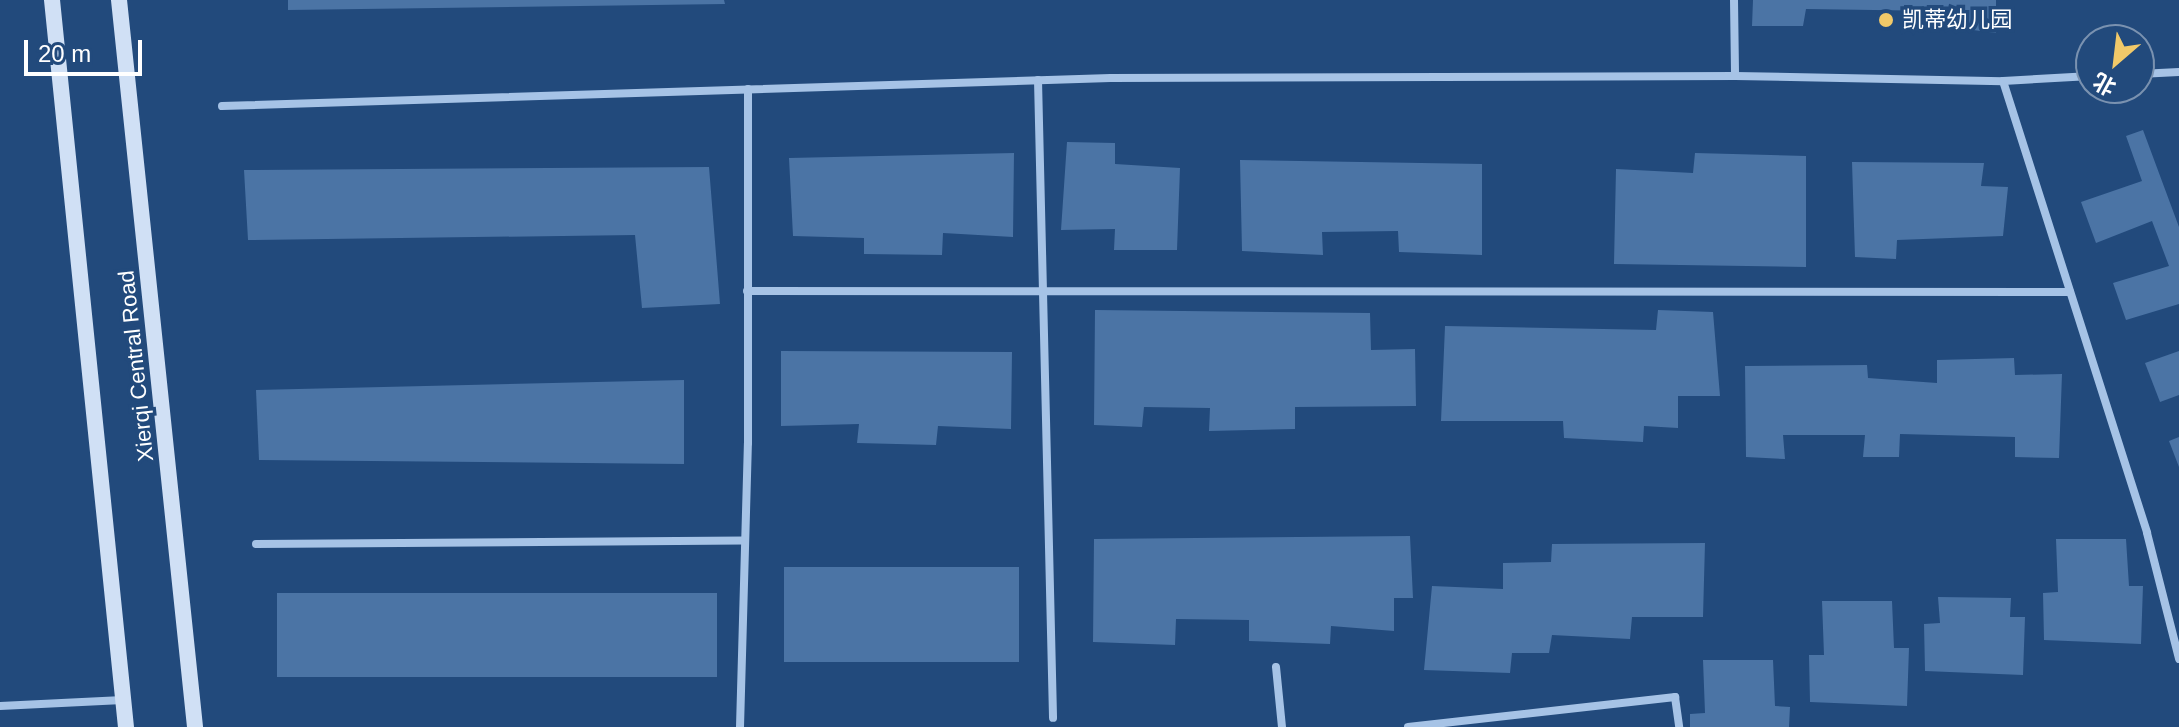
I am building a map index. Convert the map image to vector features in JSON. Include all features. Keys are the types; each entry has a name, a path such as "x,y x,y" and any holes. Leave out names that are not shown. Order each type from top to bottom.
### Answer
{"main road":[{"name":"Xierqi Central Road","path":"52,0 126,727"},
{"name":"Xierqi Central Road","path":"119,0 195,727"}],"street":[{"path":"1734,0 1735,76"},
{"path":"2155,73 2179,72"},
{"path":"222,106 1038,80 1735,76 2003,81 2075,77"},
{"path":"1038,80 1053,718"},
{"path":"2003,81 2147,533 2179,659"},
{"path":"740,727 748,89"},
{"path":"747,291 2070,292"},
{"path":"256,544 744,541"},
{"path":"1276,667 1282,727"},
{"path":"1408,727 1675,697 1679,727"},
{"path":"0,706 124,700"}],"building":[{"path":"288,0 724,0 725,4 288,10"},
{"path":"1753,0 1996,0 1996,33 1943,26 1942,11 1806,9 1803,26 1752,26"},
{"path":"2143,130 2179,227 2179,304 2126,320 2113,283 2169,266 2152,221 2096,243 2081,202 2142,181 2126,136"},
{"path":"1067,142 1115,143 1115,164 1180,168 1177,250 1114,250 1115,229 1061,230"},
{"path":"1014,153 1013,237 943,233 942,255 864,254 864,238 793,236 789,158"},
{"path":"1695,153 1806,156 1806,267 1614,264 1616,169 1693,173"},
{"path":"1240,160 1482,164 1482,255 1399,252 1398,231 1322,232 1323,255 1242,251"},
{"path":"1852,162 1984,163 1981,186 2008,187 2003,236 1897,240 1896,259 1855,257"},
{"path":"709,167 720,304 642,308 635,235 248,240 244,170"},
{"path":"1095,310 1370,313 1371,350 1415,349 1416,406 1295,407 1295,429 1209,431 1210,408 1144,407 1142,427 1094,425"},
{"path":"1658,310 1713,312 1720,396 1678,396 1678,428 1644,426 1643,442 1564,438 1563,421 1441,421 1445,326 1656,330"},
{"path":"781,351 1012,352 1011,429 938,426 936,445 857,443 859,424 781,426"},
{"path":"2179,351 2179,395 2160,402 2145,363"},
{"path":"2014,358 2015,375 2062,374 2059,458 2015,457 2015,437 1900,434 1899,457 1863,457 1865,435 1783,435 1785,459 1746,457 1745,366 1867,365 1868,378 1937,383 1937,360"},
{"path":"684,380 684,464 259,460 256,390"},
{"path":"2179,437 2179,467 2169,441"},
{"path":"1410,536 1413,598 1394,598 1394,631 1331,626 1330,644 1249,641 1249,620 1176,619 1175,645 1093,642 1094,539"},
{"path":"2056,539 2126,539 2129,586 2143,586 2141,644 2044,640 2043,593 2058,592"},
{"path":"1705,543 1703,617 1632,617 1630,639 1552,635 1549,653 1512,653 1510,673 1424,670 1432,586 1503,589 1503,563 1551,562 1552,544"},
{"path":"784,567 1019,567 1019,662 784,662"},
{"path":"277,593 717,593 717,677 277,677"},
{"path":"1938,597 2011,598 2010,617 2025,617 2023,675 1925,671 1924,624 1940,623"},
{"path":"1822,601 1892,601 1894,648 1909,648 1907,706 1810,702 1809,655 1824,655"},
{"path":"1703,660 1773,660 1775,706 1790,707 1789,727 1690,727 1690,714 1705,713"}],"place":[{"name":"凯蒂幼儿园","path":"1886,20"}]}
